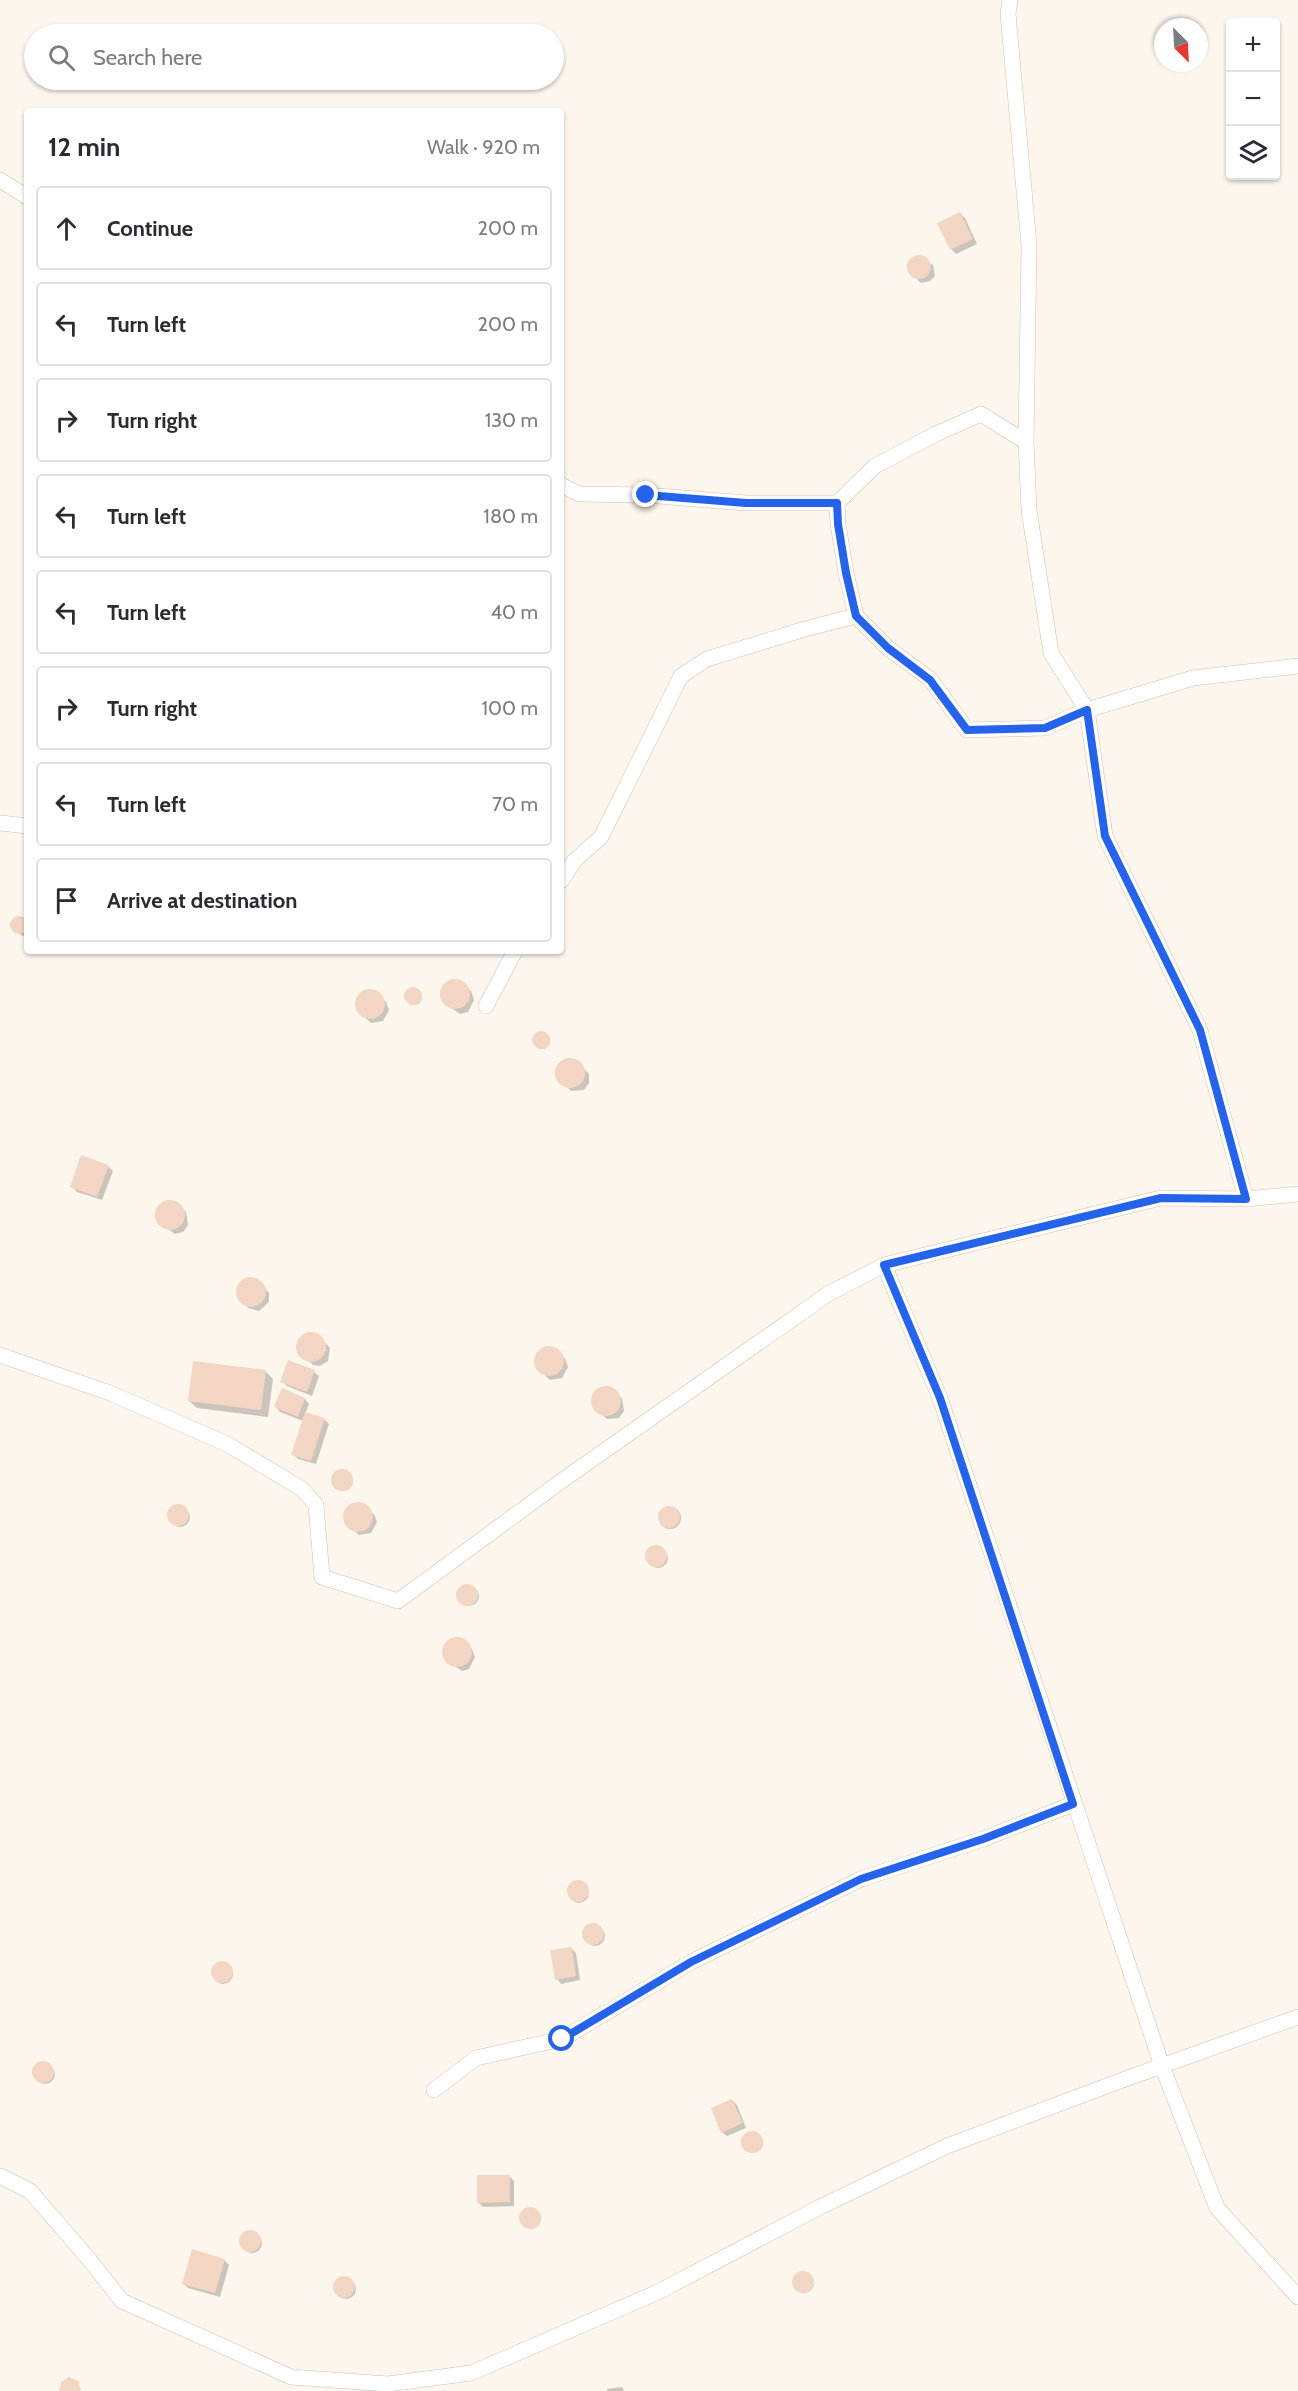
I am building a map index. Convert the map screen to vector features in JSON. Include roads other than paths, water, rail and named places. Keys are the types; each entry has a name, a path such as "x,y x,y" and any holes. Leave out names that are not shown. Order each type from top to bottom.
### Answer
{"street":[{"path":"1010,0 1008,14 1029,245 1026,442 1029,510 1051,653 1087,710 1105,836 1200,1030 1246,1199"},
{"path":"0,180 24,194"},
{"path":"564,486 579,494 646,495 746,503 837,503 875,466 936,434 981,414 1026,442"},
{"path":"837,503 846,573 856,616 888,648 930,680 967,730 1045,728 1087,710 1193,678 1298,666"},
{"path":"564,876 575,860 601,837 681,676 706,659 856,616"},
{"path":"0,823 24,826"},
{"path":"486,1006 513,954"},
{"path":"0,1354 110,1393 227,1444 302,1489 316,1505 322,1577 398,1601 570,1475 828,1294 884,1265 1161,1198 1246,1199 1298,1194"},
{"path":"884,1265 940,1398 1073,1804 1162,2066 1217,2208 1298,2297"},
{"path":"434,2090 476,2058 562,2039 691,1962 861,1879 983,1839 1073,1804"},
{"path":"0,2176 30,2191 122,2301 291,2377 297,2384 388,2384 471,2373 658,2292 820,2206 947,2146 1298,2017"}]}
